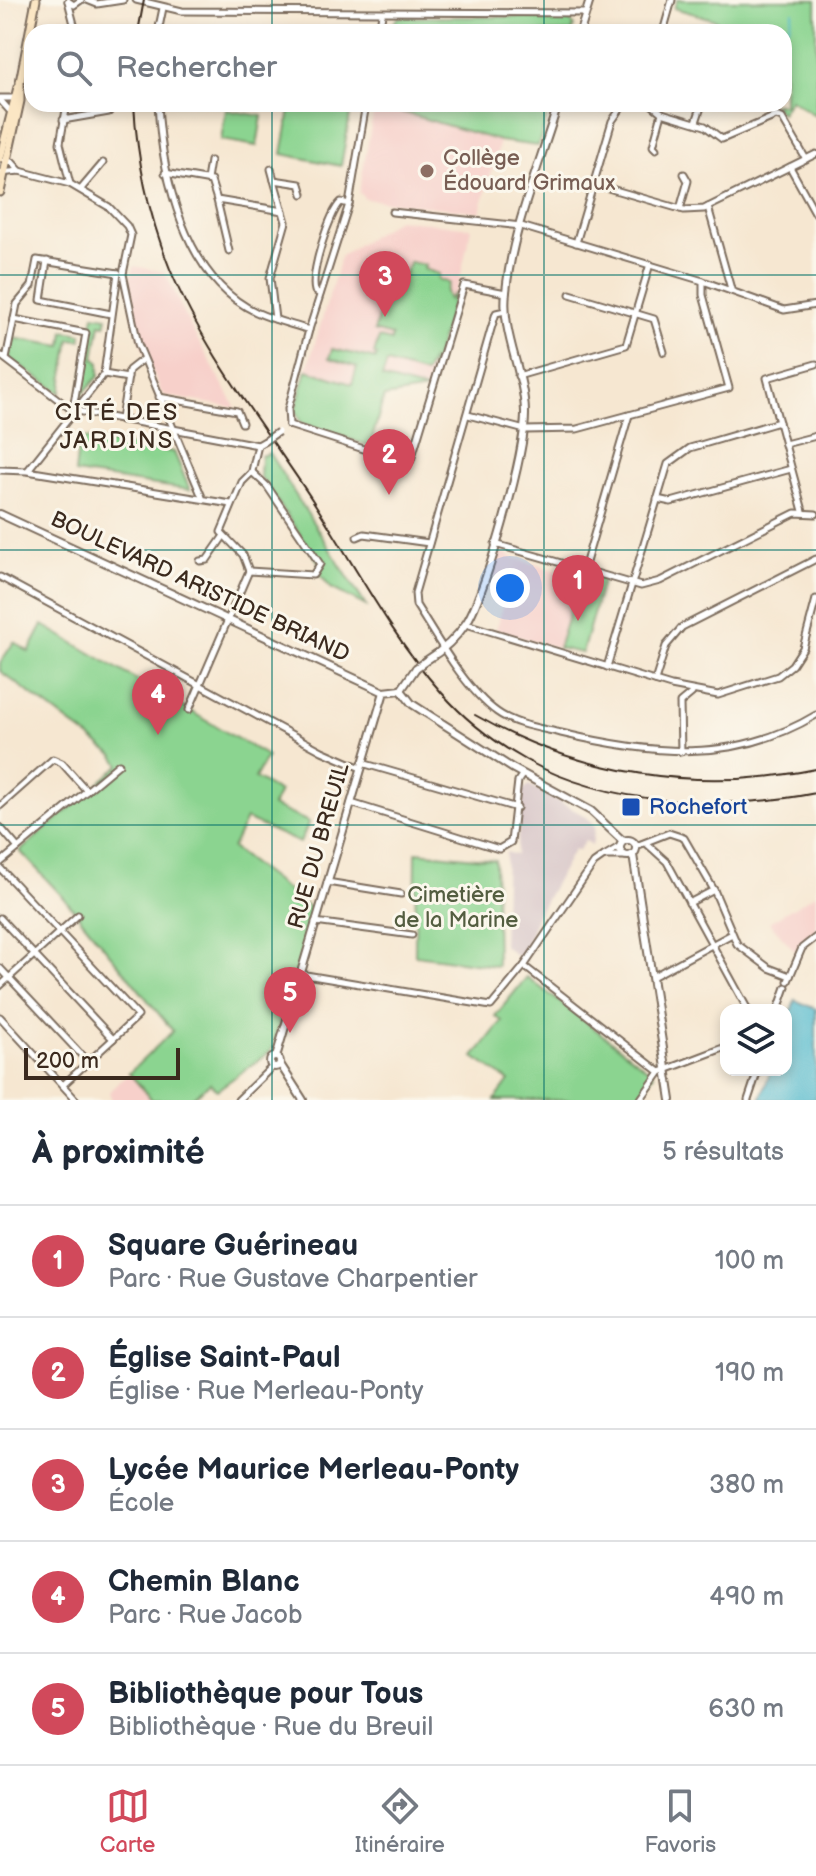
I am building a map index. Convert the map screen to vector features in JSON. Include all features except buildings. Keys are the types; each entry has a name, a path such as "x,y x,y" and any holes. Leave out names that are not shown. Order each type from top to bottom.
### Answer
{"main road":[{"path":"32,24 39,0"},
{"path":"2,160 24,63"},
{"path":"0,192 10,111 16,99"}],"street":[{"path":"68,0 74,5 84,0 97,4 123,0"},
{"path":"68,0 74,24"},
{"path":"136,0 182,11 585,13"},
{"path":"582,24 590,0"},
{"path":"665,24 672,0"},
{"path":"160,24 163,8"},
{"path":"380,24 382,14"},
{"path":"0,99 16,99"},
{"path":"0,99 10,111"},
{"path":"65,112 60,143 70,184"},
{"path":"63,120 109,112"},
{"path":"159,112 165,173 180,220 211,271 248,307 309,330"},
{"path":"289,425 288,409 309,330 349,204 365,112"},
{"path":"384,692 401,690 416,668 443,648 466,624 478,600 495,544 525,430 525,401 505,311 506,293 521,226 556,112"},
{"path":"576,243 612,121 618,112"},
{"path":"696,122 699,112"},
{"path":"656,149 653,146 662,113 696,122 722,139 779,116 788,122 806,159"},
{"path":"594,184 680,209 708,207 816,154"},
{"path":"2,160 20,171 81,189 109,207 127,226 131,235 111,314 104,374 72,410 27,471"},
{"path":"207,180 210,161"},
{"path":"81,189 103,163"},
{"path":"790,167 816,214"},
{"path":"271,169 286,224 270,283 276,320"},
{"path":"2,173 20,171"},
{"path":"165,173 207,180 213,184 229,251"},
{"path":"680,209 688,181 684,174"},
{"path":"274,180 300,184 303,194"},
{"path":"217,200 283,211"},
{"path":"320,294 315,291 314,276 333,211 341,202 349,204"},
{"path":"708,207 731,289"},
{"path":"392,212 521,226 731,289 784,310 816,305"},
{"path":"6,360 20,296 32,286 37,260 120,273"},
{"path":"47,261 41,300 111,314"},
{"path":"518,376 623,346 650,264"},
{"path":"120,273 143,359 202,497"},
{"path":"468,415 525,430 577,429 729,388 703,295 703,281"},
{"path":"289,425 370,451 411,460 464,285 506,293"},
{"path":"570,294 656,322 664,352"},
{"path":"505,311 496,313 415,600 443,648 486,703 509,719 610,744 681,752 725,749 816,715"},
{"path":"14,319 86,333 72,410"},
{"path":"0,355 72,410 258,445 289,425"},
{"path":"121,420 128,378 134,364 143,359"},
{"path":"803,511 767,378 816,364"},
{"path":"104,374 128,378"},
{"path":"159,397 237,411 242,423"},
{"path":"584,569 629,415"},
{"path":"607,667 668,464 679,452 779,422"},
{"path":"785,444 816,436"},
{"path":"200,561 207,560 223,537 222,526 242,482 252,472 258,445"},
{"path":"657,499 671,502 791,469"},
{"path":"0,470 27,471 231,504"},
{"path":"249,571 313,575 320,564 267,486 252,472"},
{"path":"495,544 641,586 660,581 803,511 816,514"},
{"name":"BOULEVARD ARISTIDE BRIAND","path":"0,514 384,692"},
{"path":"357,537 364,534 429,543"},
{"path":"189,710 249,571 243,555 223,537"},
{"path":"655,681 666,646 682,627 816,559"},
{"path":"0,577 322,751 361,765 517,808"},
{"path":"466,624 671,686 718,695 778,676 797,659 816,599"},
{"path":"805,640 816,643"},
{"path":"401,690 412,704 522,775 591,811 629,856 671,1100"},
{"name":"RUE DU BREUIL","path":"276,1063 384,692"},
{"path":"681,752 680,703 693,692"},
{"path":"0,806 53,759 66,767 87,791"},
{"path":"63,1085 138,1016 0,866 119,764"},
{"path":"350,803 499,849 511,842 518,781 522,775"},
{"path":"0,827 18,848"},
{"path":"629,856 636,846 667,834 684,838 714,890 737,944 788,981"},
{"path":"300,974 491,1006 524,966 586,874 621,844 630,840 636,846"},
{"path":"647,844 667,862 745,1004"},
{"path":"604,856 629,856"},
{"path":"327,882 401,894"},
{"path":"689,903 714,890"},
{"path":"0,986 78,915"},
{"path":"0,918 113,1039"},
{"path":"315,922 412,935"},
{"path":"652,977 732,934"},
{"path":"780,1004 802,948 816,937"},
{"path":"524,966 664,1071"},
{"path":"0,968 88,1062"},
{"path":"0,1017 76,1100"},
{"path":"640,1100 664,1071 720,1049"},
{"path":"238,1100 276,1063 303,1100"},
{"path":"748,1100 756,1076"}],"shaded area":[{"name":"Collège Édouard Grimaux","path":"374,112 402,112 500,141 480,212 365,199 359,192"},
{"path":"398,219 471,228 460,279 425,391 384,397 370,446 307,426 295,410 341,256"},
{"path":"134,266 165,272 190,326 236,408 166,396 161,392 142,346 134,316 129,282"},
{"path":"499,548 513,558 578,577 558,648 496,630 509,583 491,574"},
{"path":"529,785 585,816 595,826 592,845 585,840 578,851 574,849 536,917 521,959 503,945 506,852 516,855 523,790"},
{"path":"816,894 816,934 795,951 769,922"},
{"path":"129,1073 152,1100 112,1100 109,1092"}],"green space":[{"path":"677,0 816,0 816,116 792,100 792,24 714,24 716,20 674,8"},
{"path":"398,17 568,17 573,24 393,24"},
{"path":"226,112 262,116 257,146 221,140"},
{"path":"290,112 351,112 341,166 282,154"},
{"path":"402,112 549,112 538,146 500,141"},
{"path":"410,262 425,265 424,269 439,274 438,279 449,283 446,292 449,300 455,293 432,370 431,361 425,374 387,363 382,378 426,390 384,397 370,446 301,423 295,410 307,370 352,384 357,367 329,358 332,349 376,359 377,355 374,354 379,338 391,341 392,336 374,331 387,291 398,288"},
{"path":"94,315 107,317 105,325 100,324 94,358 99,362 99,376 79,398"},
{"path":"64,331 81,334 81,340 70,339 61,393 9,358 12,338 62,346"},
{"path":"79,438 174,452 190,490 75,473"},
{"path":"269,453 366,606 331,588 317,571 320,564 260,476 261,456"},
{"path":"582,573 603,579 582,653 558,648"},
{"path":"43,625 267,756 255,778 279,792 272,806 309,822 300,843 246,819 232,848 314,911 271,1051 217,1090 210,1083 190,1100 152,1100 129,1073 173,1031 64,898 20,851 120,765 114,756 0,671 0,663 14,642 29,652"},
{"name":"Cimetière de la Marine","path":"416,852 495,860 497,966 415,955"},
{"path":"527,977 654,1074 635,1100 495,1100 509,1081 474,1057 502,1021 495,1016"}],"water":[{"path":"795,1000 816,1009 816,1100 760,1100 769,1076 792,1076 792,1009"}],"waterway":[{"path":"789,24 793,12"}],"railway":[{"path":"140,24 144,0"},
{"path":"135,112 150,209 170,269 200,330 313,501 389,624 423,670 460,712 480,730 526,760 594,787 630,795 706,803 781,799 816,793"},
{"path":"475,715 515,736 556,752 640,774 728,779 816,769"}],"place":[{"name":"Collège Édouard Grimaux","path":"427,171"},
{"name":"Lycée Maurice Merleau-Ponty","path":"385,317"},
{"name":"Église Saint-Paul","path":"389,495"},
{"name":"Square Guérineau","path":"578,621"},
{"name":"Chemin Blanc","path":"158,735"},
{"name":"Rochefort","path":"631,807"},
{"name":"Bibliothèque pour Tous","path":"290,1033"}],"district":[{"name":"CITÉ DES JARDINS","path":"117,426"}]}
